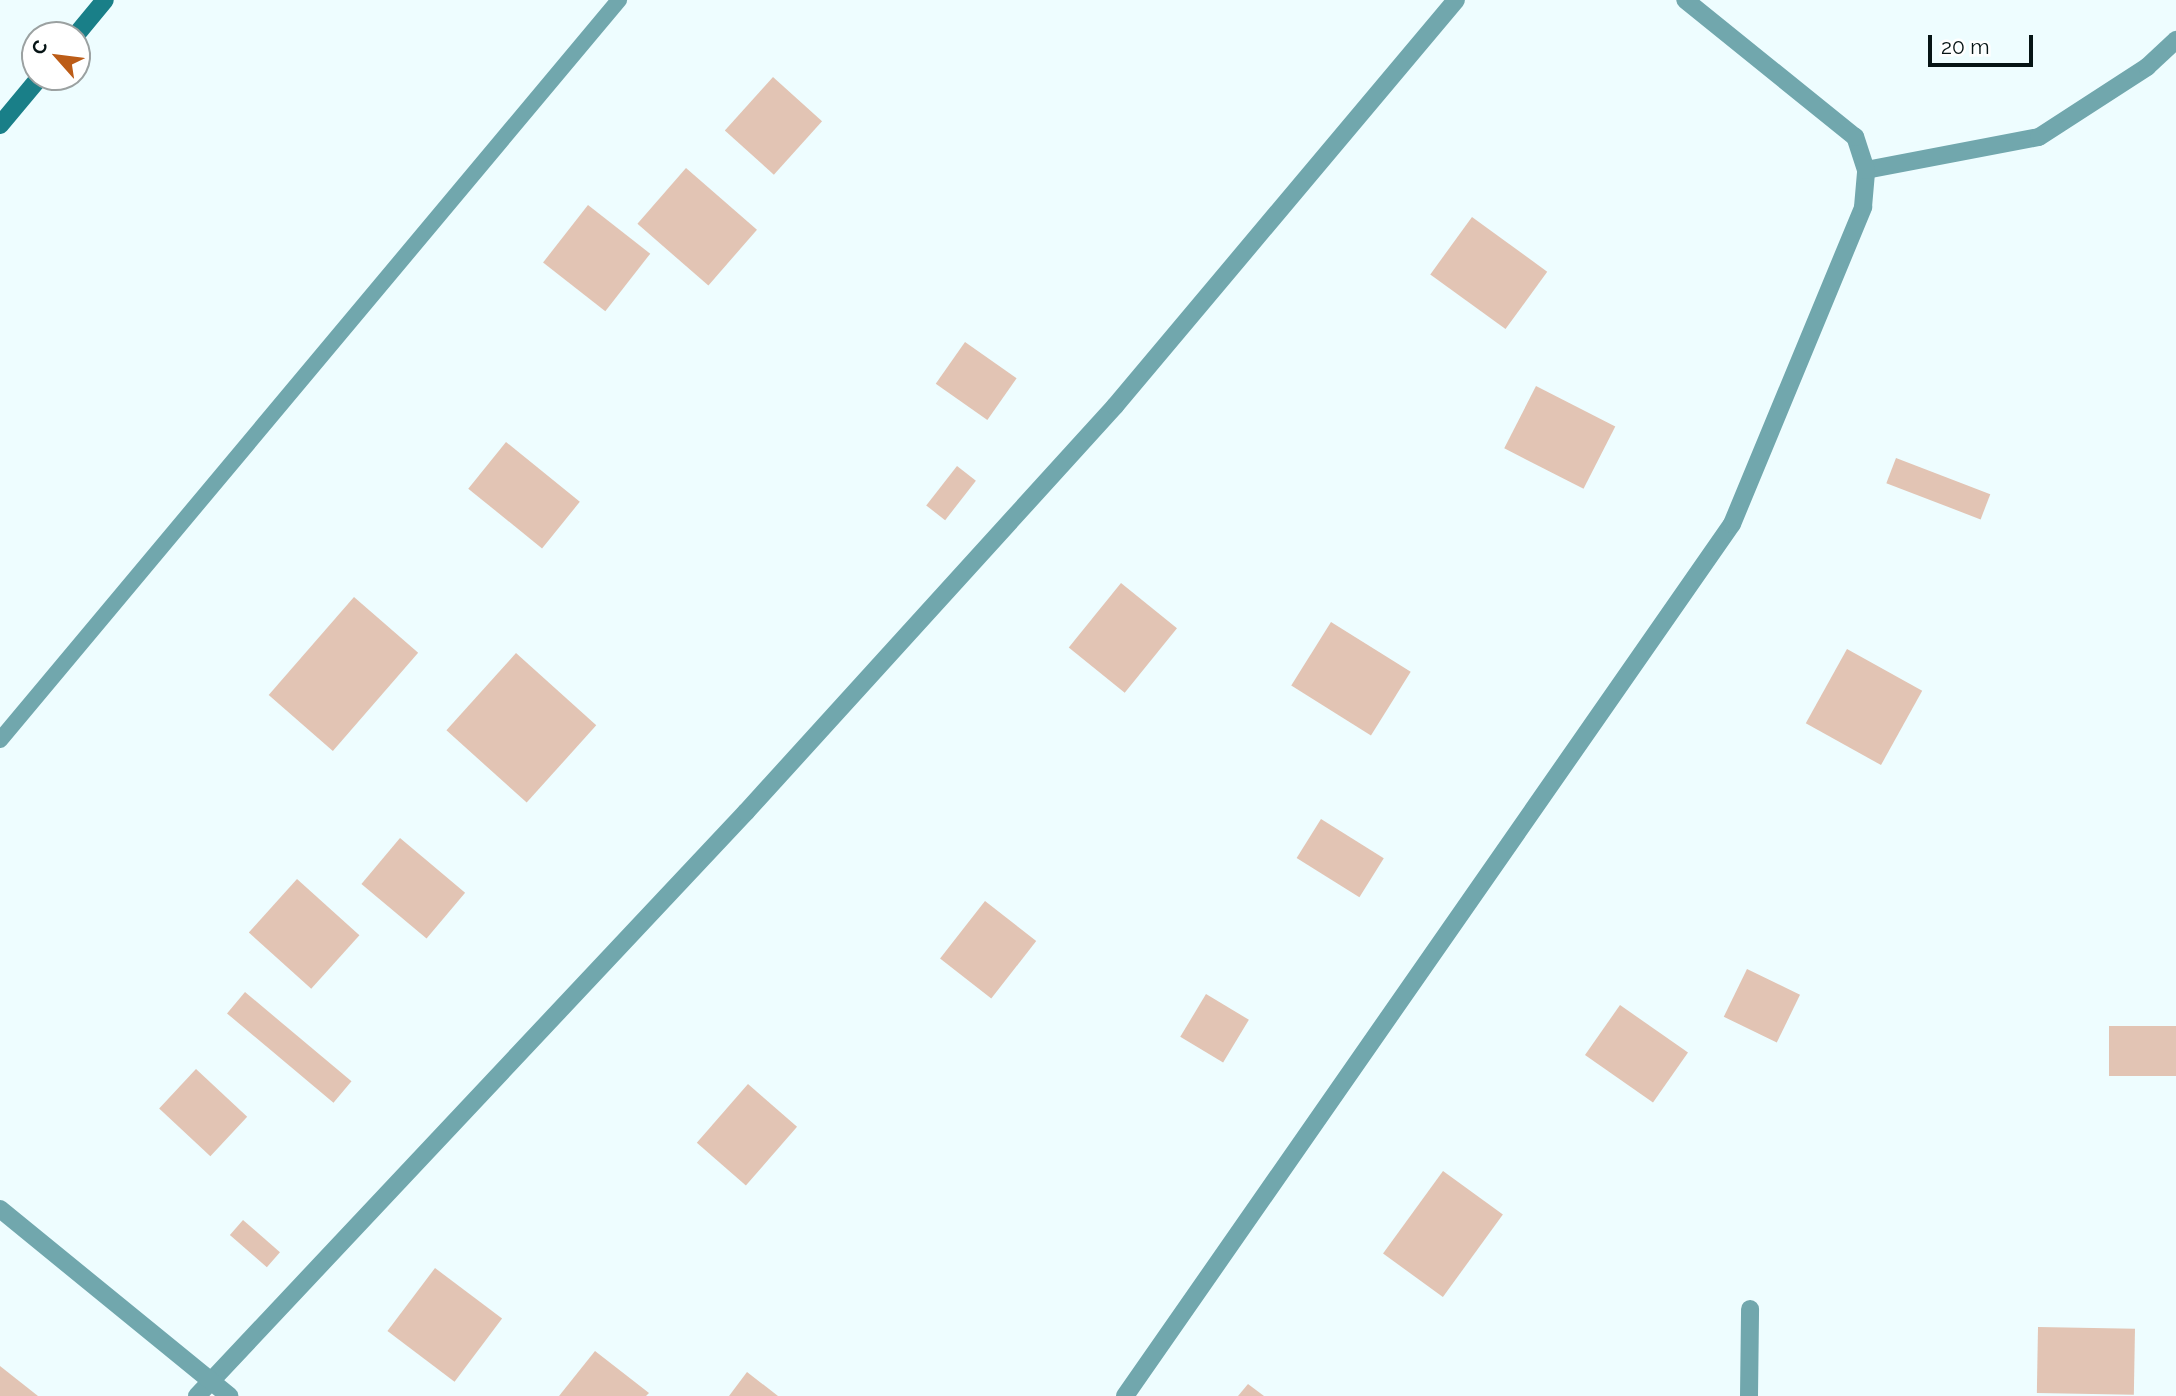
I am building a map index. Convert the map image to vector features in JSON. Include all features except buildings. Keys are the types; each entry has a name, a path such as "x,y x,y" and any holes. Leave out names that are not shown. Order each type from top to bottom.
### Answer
{"main road":[{"path":"88,21 105,0"},
{"path":"0,125 28,91"}],"street":[{"path":"197,1396 746,812 1115,406 1456,0"},
{"path":"1125,1396 1732,524 1863,207 1866,170 1855,137 1685,0"},
{"path":"1866,170 2039,137 2147,67 2176,40"},
{"path":"0,1209 229,1396"},
{"path":"1749,1396 1750,1309"}],"lane":[{"path":"0,740 619,0"}]}
